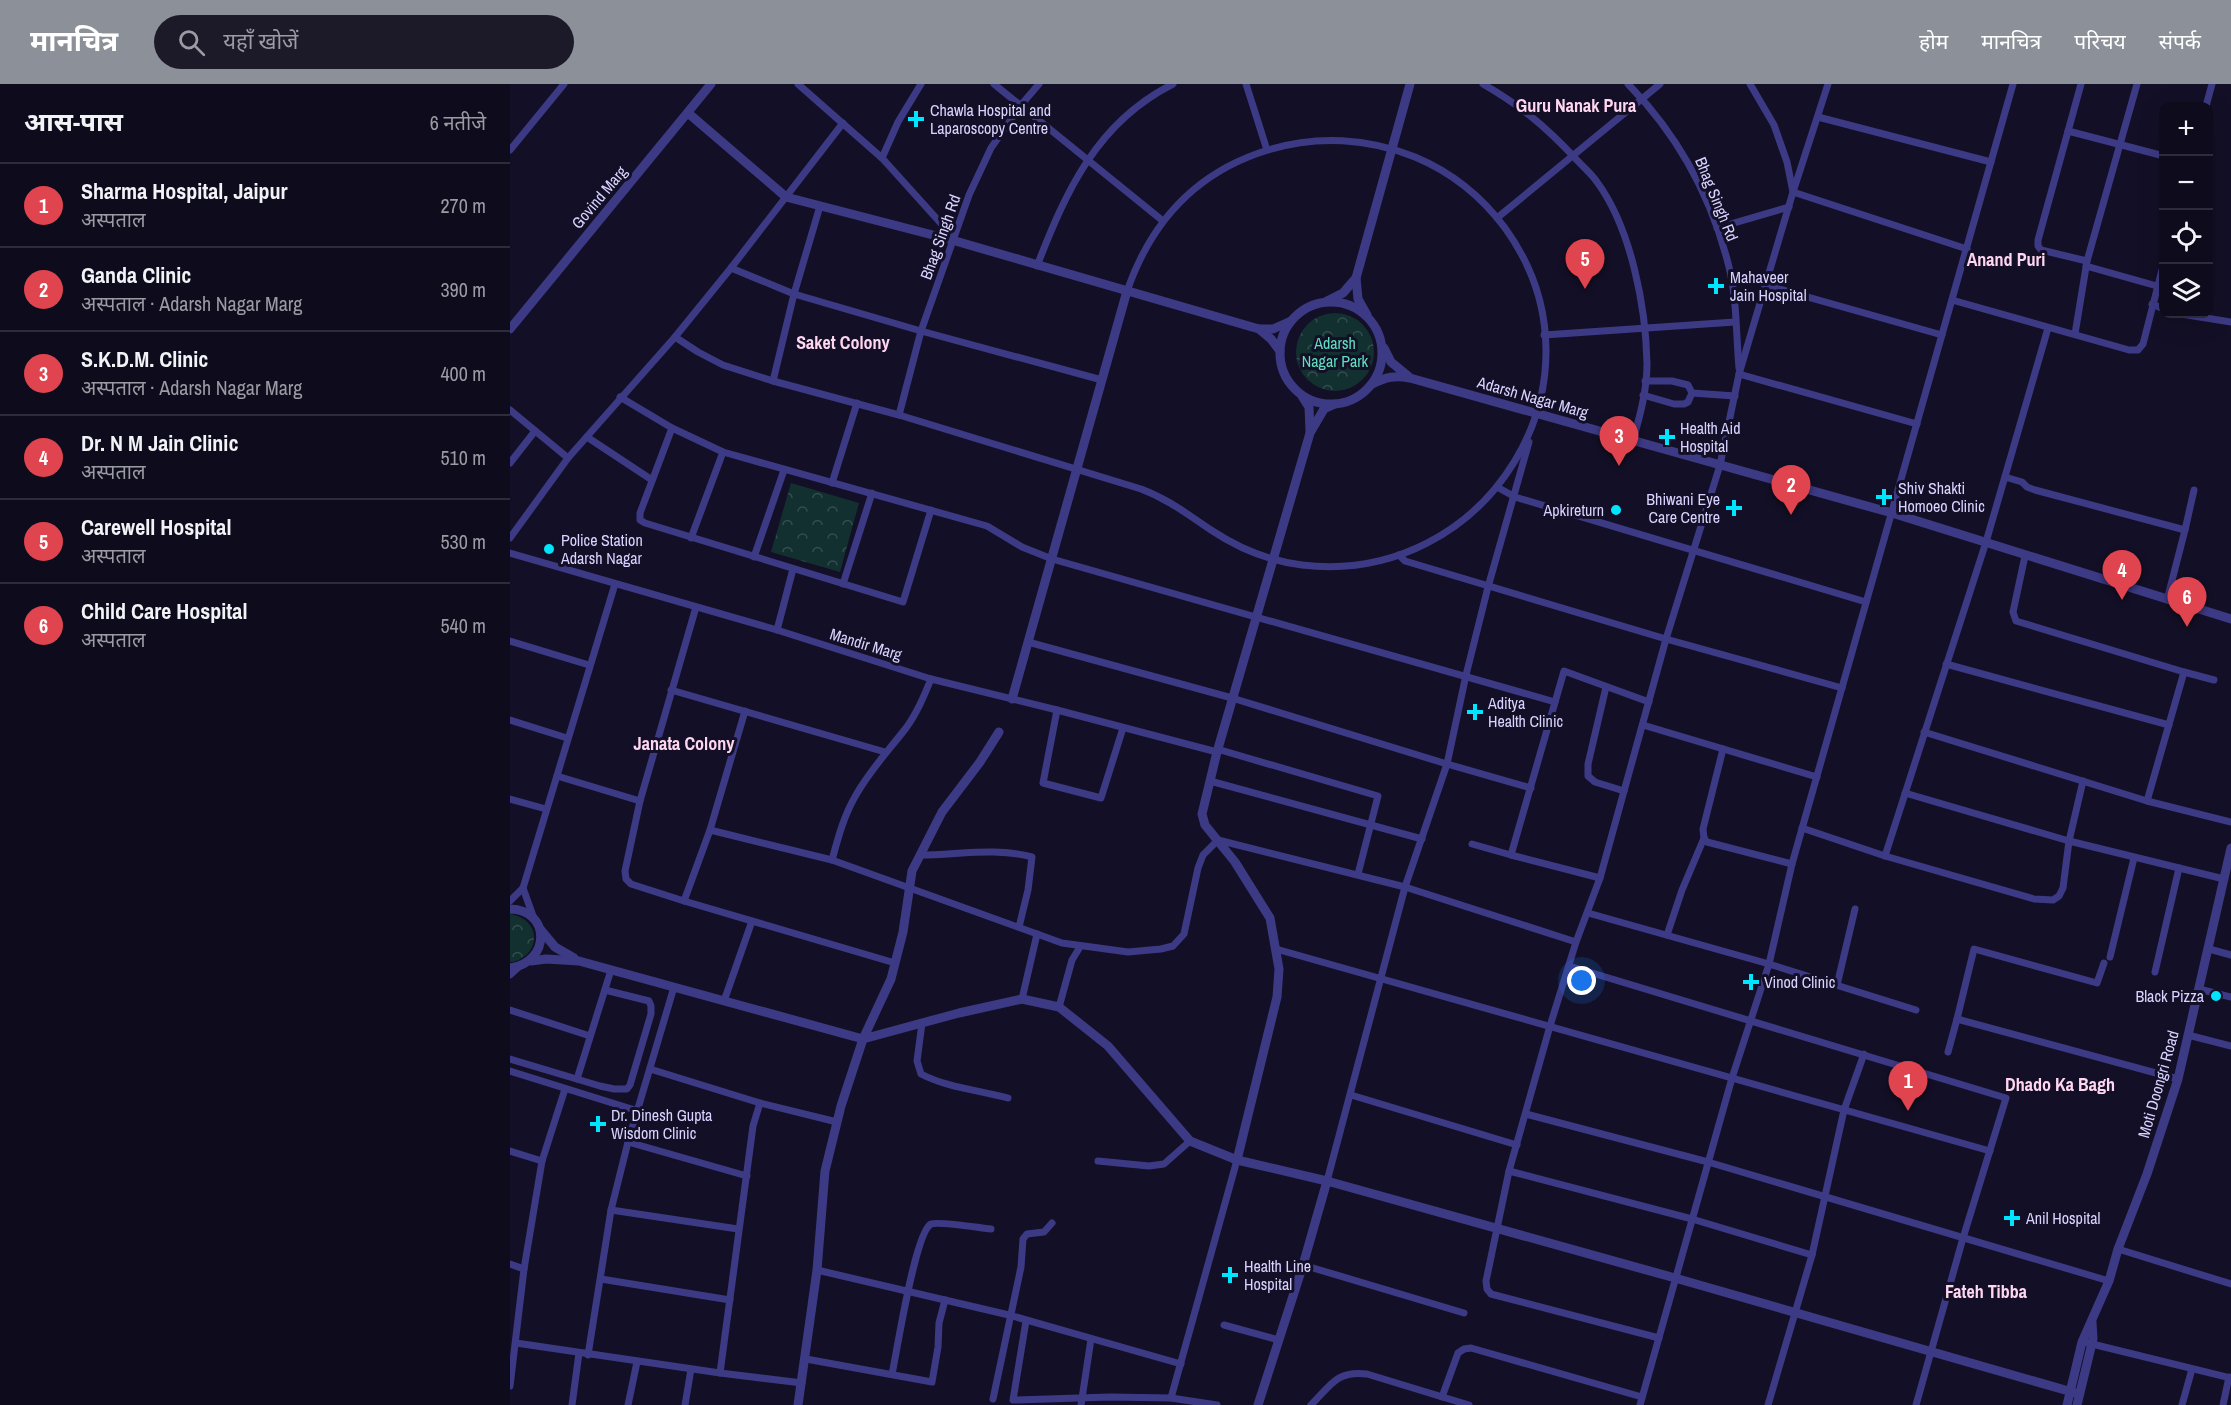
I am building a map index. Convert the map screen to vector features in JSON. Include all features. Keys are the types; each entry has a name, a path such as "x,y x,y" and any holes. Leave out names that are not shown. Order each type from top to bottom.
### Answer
{"street":[{"path":"510,150 564,84"},
{"name":"Govind Marg","path":"510,329 513,317 711,84"},
{"path":"798,84 882,158 946,229 952,240"},
{"path":"807,91 812,84"},
{"path":"882,158 898,122 921,84"},
{"path":"994,84 1163,221"},
{"name":"Bhag Singh Rd","path":"899,415 921,331 969,195 991,148 1039,84"},
{"path":"1037,266 1053,223 1087,159 1115,124 1151,95 1173,84"},
{"path":"1246,84 1267,150"},
{"path":"1410,84 1356,278 1358,299 1377,330 1391,362 1410,378"},
{"path":"1483,84 1517,104 1548,130 1597,182 1614,213 1639,285 1644,328 1647,366 1633,440"},
{"name":"Bhag Singh Rd","path":"1628,84 1668,130 1694,170 1717,228 1730,269 1739,374"},
{"path":"1497,218 1660,84"},
{"path":"1750,84 1774,125 1787,162 1793,192"},
{"path":"1659,1338 1491,1294 1487,1289 1486,1281 1509,1171 1550,1026 1576,942 1600,878 1666,639 1720,465 1739,374 1828,84"},
{"path":"1640,1405 1732,1078 1769,964 1792,864 2013,84"},
{"path":"2081,84 2038,246 2041,250 2157,286"},
{"path":"2075,334 2087,264 2137,84"},
{"path":"2207,102 2212,84"},
{"path":"688,113 786,197 952,240 1259,329 1273,328 1292,321"},
{"path":"1818,117 1991,162"},
{"path":"510,538 568,458 675,337 843,123"},
{"path":"2068,131 2159,155"},
{"path":"1012,699 1127,291 1137,263 1149,241 1183,199 1229,165 1267,150 1309,141 1340,140 1372,144 1428,162 1475,194 1513,239 1536,290 1544,335 1544,378 1515,497 1488,587 1447,764 1406,887 1327,1181 1258,1405"},
{"path":"1793,192 1967,249"},
{"path":"773,381 794,294 820,206"},
{"path":"1717,228 1789,207"},
{"path":"1952,300 2129,350 2138,350 2143,344 2162,264"},
{"path":"731,268 794,294 1102,380"},
{"path":"1310,434 1309,407 1302,395 1287,379 1281,367 1280,352 1284,332 1292,321 1307,308 1344,293 1356,278"},
{"path":"1766,285 1942,335"},
{"path":"1325,302 1347,305 1370,320"},
{"path":"2152,304 2159,307"},
{"path":"2206,318 2231,322"},
{"path":"1544,335 1735,322"},
{"path":"1885,856 1986,542 2048,328"},
{"path":"1259,329 1271,339 1280,352"},
{"path":"675,337 723,365 899,415 1165,498 1234,543 1273,558 1300,564 1355,565 1399,555 1430,542 1450,530 1469,516 1497,487 1517,459 1537,413"},
{"path":"1372,384 1381,365 1382,343"},
{"path":"1739,374 1917,424"},
{"path":"1171,1398 1237,1160 1277,997 1279,969 1270,918 1235,862 1205,825 1202,814 1232,698 1310,434 1324,409 1355,399 1372,384 1383,378 1396,375 1410,378"},
{"name":"Adarsh Nagar Marg","path":"1410,378 1892,513 2231,619"},
{"path":"1645,381 1682,383 1688,385 1692,393"},
{"path":"1692,393 1735,396"},
{"path":"1643,395 1680,405 1688,402 1692,393"},
{"path":"1302,395 1315,402 1335,404"},
{"path":"620,397 672,428 723,452 987,526 1022,547 1052,559 1555,702"},
{"path":"832,483 857,403"},
{"path":"510,411 568,458"},
{"path":"672,428 640,513 640,520 645,524 903,602 931,510"},
{"path":"510,463 536,431"},
{"path":"587,437 652,480"},
{"path":"691,538 723,452"},
{"path":"754,557 784,470"},
{"path":"2005,477 2022,482 2035,490 2186,531"},
{"path":"1497,487 1515,497 1866,602"},
{"path":"2167,600 2186,531 2194,490"},
{"path":"843,584 872,493"},
{"name":"Mandir Marg","path":"510,553 777,630 931,679 1217,751 1378,796 1371,825"},
{"path":"1399,555 1405,561 1488,587 1842,688"},
{"path":"2025,556 2013,612 2016,621 2214,680"},
{"path":"777,630 793,569"},
{"path":"510,901 522,888 615,584"},
{"path":"696,607 640,801 625,871 626,879 631,884 684,902 896,963"},
{"path":"510,641 589,665"},
{"path":"1028,642 1232,698 1532,788"},
{"path":"1946,664 2169,725"},
{"path":"1511,855 1564,671 1649,702"},
{"path":"2147,801 2184,672"},
{"path":"832,860 841,829 855,796 885,752 906,728 922,702 931,679"},
{"path":"1606,687 1588,764 1588,776 1595,782 1624,791"},
{"path":"671,690 885,752"},
{"path":"1057,710 1043,783 1101,798 1123,728"},
{"path":"684,902 710,830 745,711"},
{"path":"510,720 567,738"},
{"path":"1643,724 1817,777"},
{"path":"798,1405 817,1270 825,1171 837,1122 863,1039 896,963 912,871 942,812 980,762 999,732"},
{"path":"1924,732 2147,801 2231,822"},
{"path":"1667,935 1682,890 1704,838 1703,829 1723,749"},
{"path":"557,776 640,801"},
{"path":"1210,781 1422,839"},
{"path":"1802,828 1885,856 2034,899 2054,900 2063,888 2069,841 2083,781"},
{"path":"1905,793 2069,841 2134,858 2226,877"},
{"path":"510,798 546,809"},
{"path":"1358,874 1371,825"},
{"path":"710,830 832,860 1062,943 1128,952 1173,946 1184,934 1203,855 1218,840"},
{"path":"1704,838 1707,842 1792,864"},
{"path":"1218,840 1406,887 1576,942"},
{"path":"1472,844 1600,878"},
{"name":"Moti Doongri Road","path":"2067,1405 2074,1393 2087,1343 2093,1333 2092,1322 2147,1174 2178,1079 2231,848"},
{"path":"920,855 1014,852 1032,857 1028,891 1018,927"},
{"path":"2110,957 2134,858"},
{"path":"2155,972 2179,868"},
{"path":"522,888 539,928 555,947 579,961"},
{"path":"510,909 518,909 534,919"},
{"path":"1837,985 1855,909"},
{"path":"1588,913 1769,964 1916,1010"},
{"path":"724,1001 752,921"},
{"path":"531,961 541,940 539,928"},
{"path":"1022,999 1037,934"},
{"path":"1059,1007 1072,960 1080,947"},
{"path":"1276,949 1990,1151"},
{"path":"1948,1052 1974,949 2097,983 2104,963"},
{"path":"2209,949 2231,955"},
{"path":"510,968 546,958 579,961 863,1039 1022,999 1059,1007 1108,1046 1190,1141 1237,1160 1327,1181 1497,1228 2074,1393"},
{"path":"510,975 520,966"},
{"path":"1569,966 2006,1098 1963,1238 1916,1405"},
{"path":"577,1079 611,970"},
{"path":"588,1355 612,1210 628,1142 674,987"},
{"path":"2199,989 2231,997"},
{"path":"510,1059 600,1086 622,1090 630,1085 651,1014 651,1006 649,1002 605,990"},
{"path":"510,1010 591,1036"},
{"path":"1958,1019 2178,1079"},
{"path":"922,1023 917,1061 921,1074 933,1080 1008,1098"},
{"path":"645,1031 660,1035"},
{"path":"2188,1035 2231,1046"},
{"path":"1768,1405 1812,1256 1844,1110 1864,1054"},
{"path":"519,1074 522,1062"},
{"path":"650,1069 760,1103 837,1122"},
{"path":"510,1071 638,1111"},
{"path":"596,1098 600,1086"},
{"path":"510,1386 524,1269 542,1161 566,1089"},
{"path":"1350,1095 1516,1145"},
{"path":"720,1374 753,1126 760,1103"},
{"path":"1526,1114 1708,1162 2109,1281"},
{"path":"1098,1161 1149,1166 1164,1164 1190,1141"},
{"path":"628,1142 747,1176"},
{"path":"510,1151 542,1161"},
{"path":"1509,1171 1692,1220 1812,1256"},
{"path":"612,1210 738,1229"},
{"path":"892,1374 918,1249 929,1225 934,1223 991,1229"},
{"path":"993,1399 1021,1267 1025,1236 1044,1232 1052,1223"},
{"path":"2118,1249 2231,1284"},
{"path":"510,1264 524,1269"},
{"path":"1303,1265 1464,1313"},
{"path":"817,1270 1010,1315 1181,1364"},
{"path":"601,1279 730,1300"},
{"path":"806,1359 932,1382 938,1347 939,1323 945,1300"},
{"path":"1026,1321 1013,1400 1082,1402 1110,1397 1171,1398 1217,1405"},
{"path":"1224,1325 1279,1340"},
{"path":"1082,1402 1091,1339"},
{"path":"516,1343 720,1374 802,1383"},
{"path":"2087,1343 2230,1377 2223,1405"},
{"path":"1442,1397 1458,1353 1471,1348 1642,1397"},
{"path":"572,1405 579,1353"},
{"path":"628,1405 637,1362"},
{"path":"685,1405 691,1369"},
{"path":"2182,1405 2192,1369"},
{"path":"1311,1405 1341,1375 1354,1373 1367,1374 1469,1405"},
{"name":"Moti Doongri Road","path":"2074,1393 2077,1405"},
{"path":"1109,1405 1110,1397"}],"green space":[{"name":"Adarsh Nagar Park","path":"1327,313 1343,313 1357,319 1368,330 1374,344 1374,360 1368,374 1357,385 1343,391 1327,391 1313,385 1302,374 1296,360 1296,344 1302,330 1313,319"},
{"path":"791,483 859,503 840,572 771,552"},
{"path":"510,914 528,922 534,937 529,952 513,962 510,962"}],"place":[{"name":"Chawla Hospital and Laparoscopy Centre","path":"916,119"},
{"name":"Mahaveer Jain Hospital","path":"1716,286"},
{"name":"Carewell Hospital","path":"1585,289"},
{"name":"Health Aid Hospital","path":"1667,437"},
{"name":"S.K.D.M. Clinic","path":"1619,466"},
{"name":"Shiv Shakti Homoeo Clinic","path":"1884,497"},
{"name":"Bhiwani Eye Care Centre","path":"1734,508"},
{"name":"Apkireturn","path":"1616,510"},
{"name":"Ganda Clinic","path":"1791,515"},
{"name":"Police Station Adarsh Nagar","path":"549,549"},
{"name":"Dr. N M Jain Clinic","path":"2122,600"},
{"name":"Child Care Hospital","path":"2187,627"},
{"name":"Aditya Health Clinic","path":"1475,712"},
{"name":"Vinod Clinic","path":"1751,982"},
{"name":"Black Pizza","path":"2216,996"},
{"name":"Sharma Hospital, Jaipur","path":"1908,1111"},
{"name":"Dr. Dinesh Gupta Wisdom Clinic","path":"598,1124"},
{"name":"Anil Hospital","path":"2012,1218"},
{"name":"Health Line Hospital","path":"1230,1275"}],"district":[{"name":"Guru Nanak Pura","path":"1576,105"},
{"name":"Anand Puri","path":"2006,259"},
{"name":"Saket Colony","path":"843,342"},
{"name":"Janata Colony","path":"684,743"},
{"name":"Dhado Ka Bagh","path":"2060,1084"},
{"name":"Fateh Tibba","path":"1986,1291"}]}
